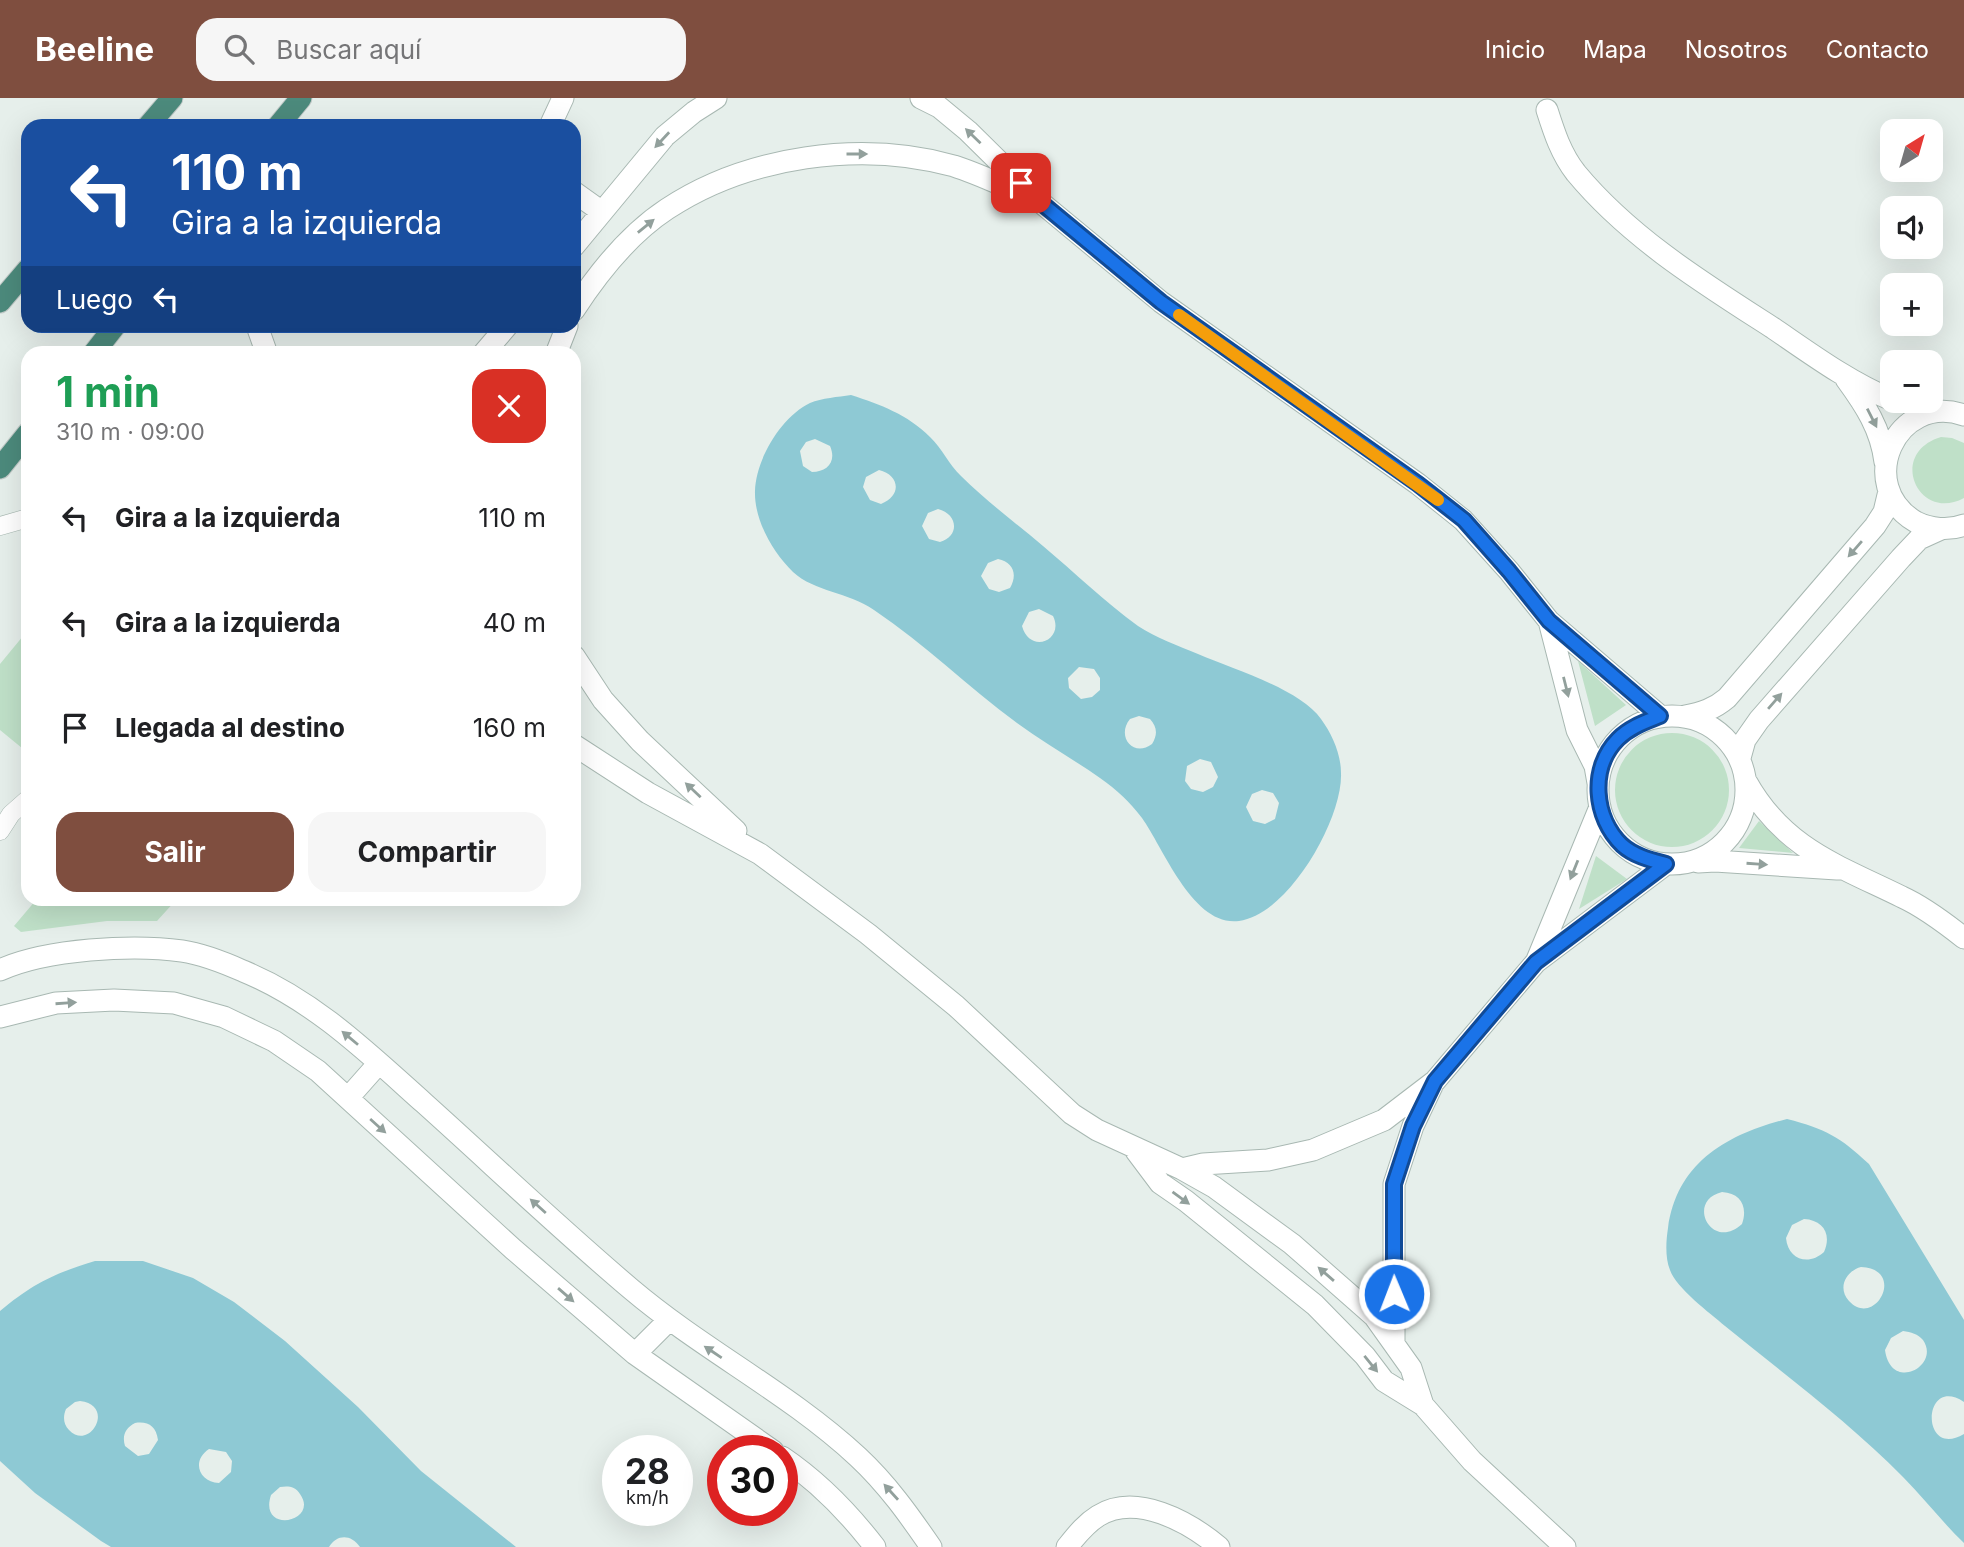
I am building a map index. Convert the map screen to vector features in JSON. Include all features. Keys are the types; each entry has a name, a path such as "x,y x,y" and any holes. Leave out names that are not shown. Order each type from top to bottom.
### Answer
{"highway":[{"path":"154,119 172,98"},
{"path":"284,119 301,98"},
{"path":"0,302 21,277"},
{"path":"0,468 21,442"}],"street":[{"path":"553,119 563,98"},
{"path":"581,237 665,136 716,98"},
{"path":"921,98 939,107 968,131 1039,201 1161,302 1418,484 1464,520 1549,621 1660,716"},
{"path":"1547,110 1558,144 1575,171 1620,219 1695,278 1842,374 1880,393"},
{"path":"581,300 598,275 634,235 667,209 749,170 797,158 885,154 922,159 955,167 1039,201"},
{"path":"581,197 601,212"},
{"path":"581,261 598,275"},
{"path":"1842,374 1874,420 1883,444 1889,491 1897,506 1908,517 1923,525 1957,527"},
{"path":"1943,411 1964,415"},
{"path":"1885,469 1887,455 1895,437 1908,424 1933,413"},
{"path":"1598,784 1604,760 1617,739 1637,724 1660,716 1702,713 1716,708 1727,698 1875,526 1884,512 1889,491"},
{"path":"1740,758 1745,740 1759,720 1919,539 1957,527"},
{"path":"1549,621 1577,730 1595,766 1600,807 1609,829 1624,846 1644,859 1666,864 1715,861 1840,869"},
{"path":"581,667 603,700 640,741 760,854 868,934 956,1006 1072,1114 1135,1149 1182,1168 1214,1187 1292,1244 1374,1316 1411,1368 1423,1405"},
{"path":"1685,716 1707,724 1726,739 1740,758 1746,781 1755,798 1772,818 1802,845 1840,869 1904,898 1964,939"},
{"path":"581,750 648,793 760,854"},
{"path":"1689,863 1710,855 1727,841 1739,823 1746,803 1746,781"},
{"path":"1536,962 1600,807"},
{"path":"1182,1168 1268,1160 1312,1150 1384,1120 1435,1081 1536,962 1666,864"},
{"path":"0,970 13,964 63,954 114,949 184,951 243,971 298,998 379,1063 631,1289 669,1320 816,1422 860,1458 897,1497 931,1547"},
{"path":"0,1017 57,1003 114,1000 174,1003 224,1017 274,1041 318,1071 513,1250 635,1354 750,1435"},
{"path":"348,1098 379,1063"},
{"path":"1394,1342 1394,1184 1413,1126 1435,1081"},
{"path":"1135,1149 1160,1183 1315,1305 1365,1356 1384,1381 1423,1405 1472,1461 1564,1547"},
{"path":"635,1354 669,1320"},
{"path":"798,1468 838,1503 875,1547"},
{"path":"1066,1547 1083,1528 1101,1514 1125,1509 1151,1509 1175,1519 1219,1547"}],"lane":[{"path":"0,526 21,520"},
{"path":"0,831 11,814 21,805"}],"green space":[{"path":"1941,437 1964,443 1964,498 1948,503 1933,501 1922,494 1915,483 1912,470 1915,457 1925,445"},
{"path":"21,638 21,747 0,730 0,664"},
{"path":"1578,661 1626,705 1595,726"},
{"path":"1672,733 1694,737 1704,742 1720,758 1725,768 1729,790 1725,812 1720,822 1704,838 1694,843 1672,847 1650,843 1640,838 1624,822 1619,812 1615,790 1619,768 1624,758 1640,742 1650,737"},
{"path":"1759,821 1793,853 1739,848"},
{"path":"1596,856 1627,879 1579,909"},
{"path":"31,906 171,906 157,921 107,921 21,932 14,926"}],"water":[{"path":"851,395 903,416 921,429 971,485 1138,626 1168,642 1282,689 1311,708 1321,719 1338,752 1341,773 1339,792 1323,838 1293,884 1276,902 1258,915 1239,921 1223,920 1208,912 1194,899 1170,866 1142,818 1112,787 1017,723 874,610 853,599 811,584 786,564 772,546 758,513 756,479 765,453 780,429 799,409 815,401","holes":["815,439 830,446 831,461 826,468 812,472 803,466 800,451 806,442","879,470 891,476 896,486 892,496 881,504 870,500 863,487 866,477","938,509 950,515 954,525 951,535 940,542 929,539 922,526 928,513","998,559 1007,563 1014,573 1010,588 999,592 989,589 981,576 988,563","1039,609 1053,616 1055,625 1051,637 1038,642 1026,635 1022,626 1029,612","1079,667 1094,669 1100,678 1100,690 1092,697 1081,699 1069,688 1068,678","1139,716 1150,719 1156,731 1152,744 1145,748 1133,747 1126,738 1126,726 1130,719","1200,759 1211,762 1218,777 1213,787 1203,792 1191,789 1185,781 1187,766","1262,790 1273,793 1279,803 1275,819 1265,824 1253,821 1246,807 1252,794"]},
{"path":"1787,1119 1812,1126 1841,1141 1869,1164 1964,1320 1964,1402 1950,1396 1940,1399 1934,1407 1932,1417 1934,1428 1940,1436 1950,1439 1964,1434 1964,1543 1882,1457 1839,1418 1694,1300 1673,1277 1667,1260 1668,1228 1673,1205 1682,1185 1694,1168 1709,1154 1765,1125","holes":["1722,1192 1738,1198 1744,1212 1742,1224 1731,1231 1713,1229 1704,1213 1705,1205 1711,1197","1804,1219 1821,1225 1827,1239 1824,1252 1806,1260 1795,1256 1786,1238 1792,1225","1861,1267 1875,1270 1882,1277 1882,1295 1868,1308 1859,1308 1845,1296 1847,1276","1903,1331 1921,1338 1927,1350 1926,1359 1913,1371 1904,1373 1896,1370 1889,1363 1885,1350 1891,1338"]},
{"path":"95,1261 143,1261 193,1278 234,1302 285,1341 358,1407 421,1471 516,1547 360,1547 344,1537 329,1547 111,1547 101,1541 35,1493 0,1461 0,1311 34,1286 55,1275","holes":["75,1402 91,1404 96,1410 96,1425 85,1435 77,1435 69,1430 65,1423 66,1409","135,1423 144,1423 155,1431 158,1440 149,1454 138,1456 125,1446 125,1433","209,1449 226,1452 232,1461 231,1472 219,1483 206,1479 199,1465 203,1454","280,1487 294,1488 304,1504 302,1512 288,1520 280,1520 273,1516 269,1508 271,1495"]}],"slow traffic":[{"path":"1179,315 1438,500"}],"route":[{"path":"1021,183 1161,302 1418,484 1464,520 1549,621 1660,716 1637,724 1617,739 1604,760 1598,784 1600,807 1609,829 1624,846 1644,859 1666,864 1536,962 1435,1081 1413,1126 1394,1184 1394,1294"}]}
